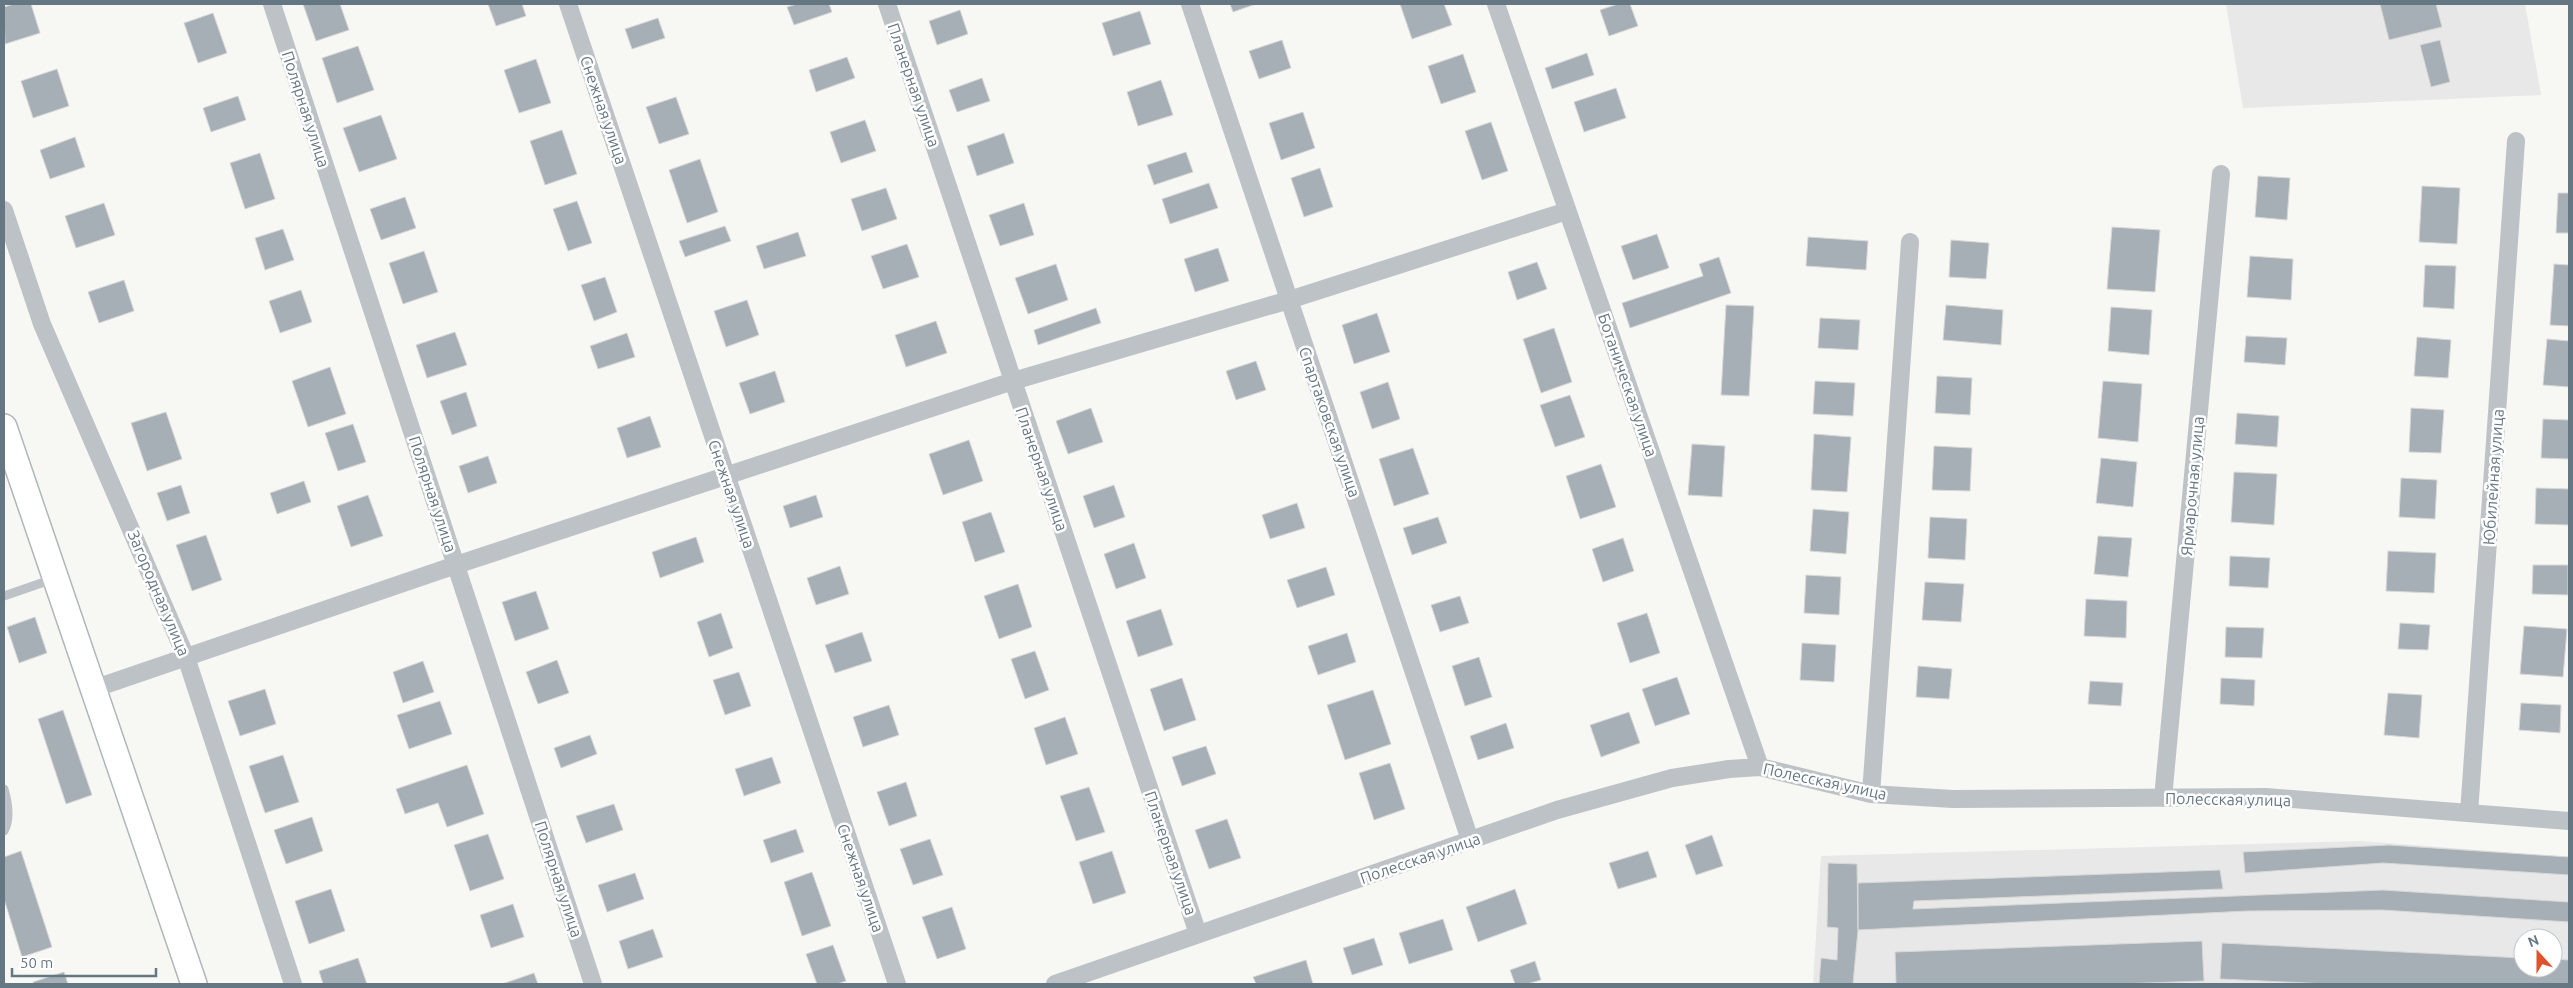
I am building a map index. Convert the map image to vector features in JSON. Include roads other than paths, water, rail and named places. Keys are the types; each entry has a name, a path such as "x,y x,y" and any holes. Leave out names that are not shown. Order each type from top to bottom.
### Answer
{"main road":[{"path":"4,427 194,984"}],"street":[{"name":"Полярная улица","path":"272,4 594,984"},
{"name":"Снежная улица","path":"568,4 897,984"},
{"name":"Планерная улица","path":"886,4 1198,934"},
{"name":"Спартаковская улица","path":"1190,4 1470,840"},
{"name":"Ботаническая улица","path":"1496,4 1760,767"},
{"name":"Юбилейная улица","path":"2469,813 2516,141"},
{"name":"Ярмарочная улица","path":"2163,798 2221,174"},
{"name":"Загородная улица","path":"4,210 42,324 186,657 293,984"},
{"path":"93,689 456,565 1013,381 1289,300 1567,211"},
{"path":"1871,794 1910,242"},
{"name":"Полесская улица","path":"1055,984 1557,810 1672,778 1729,769 1760,767 1871,794 1953,799 2266,797 2569,821"}],"lane":[{"path":"4,596 55,578"},
{"path":"4,789 7,800 8,824 4,831"}]}
